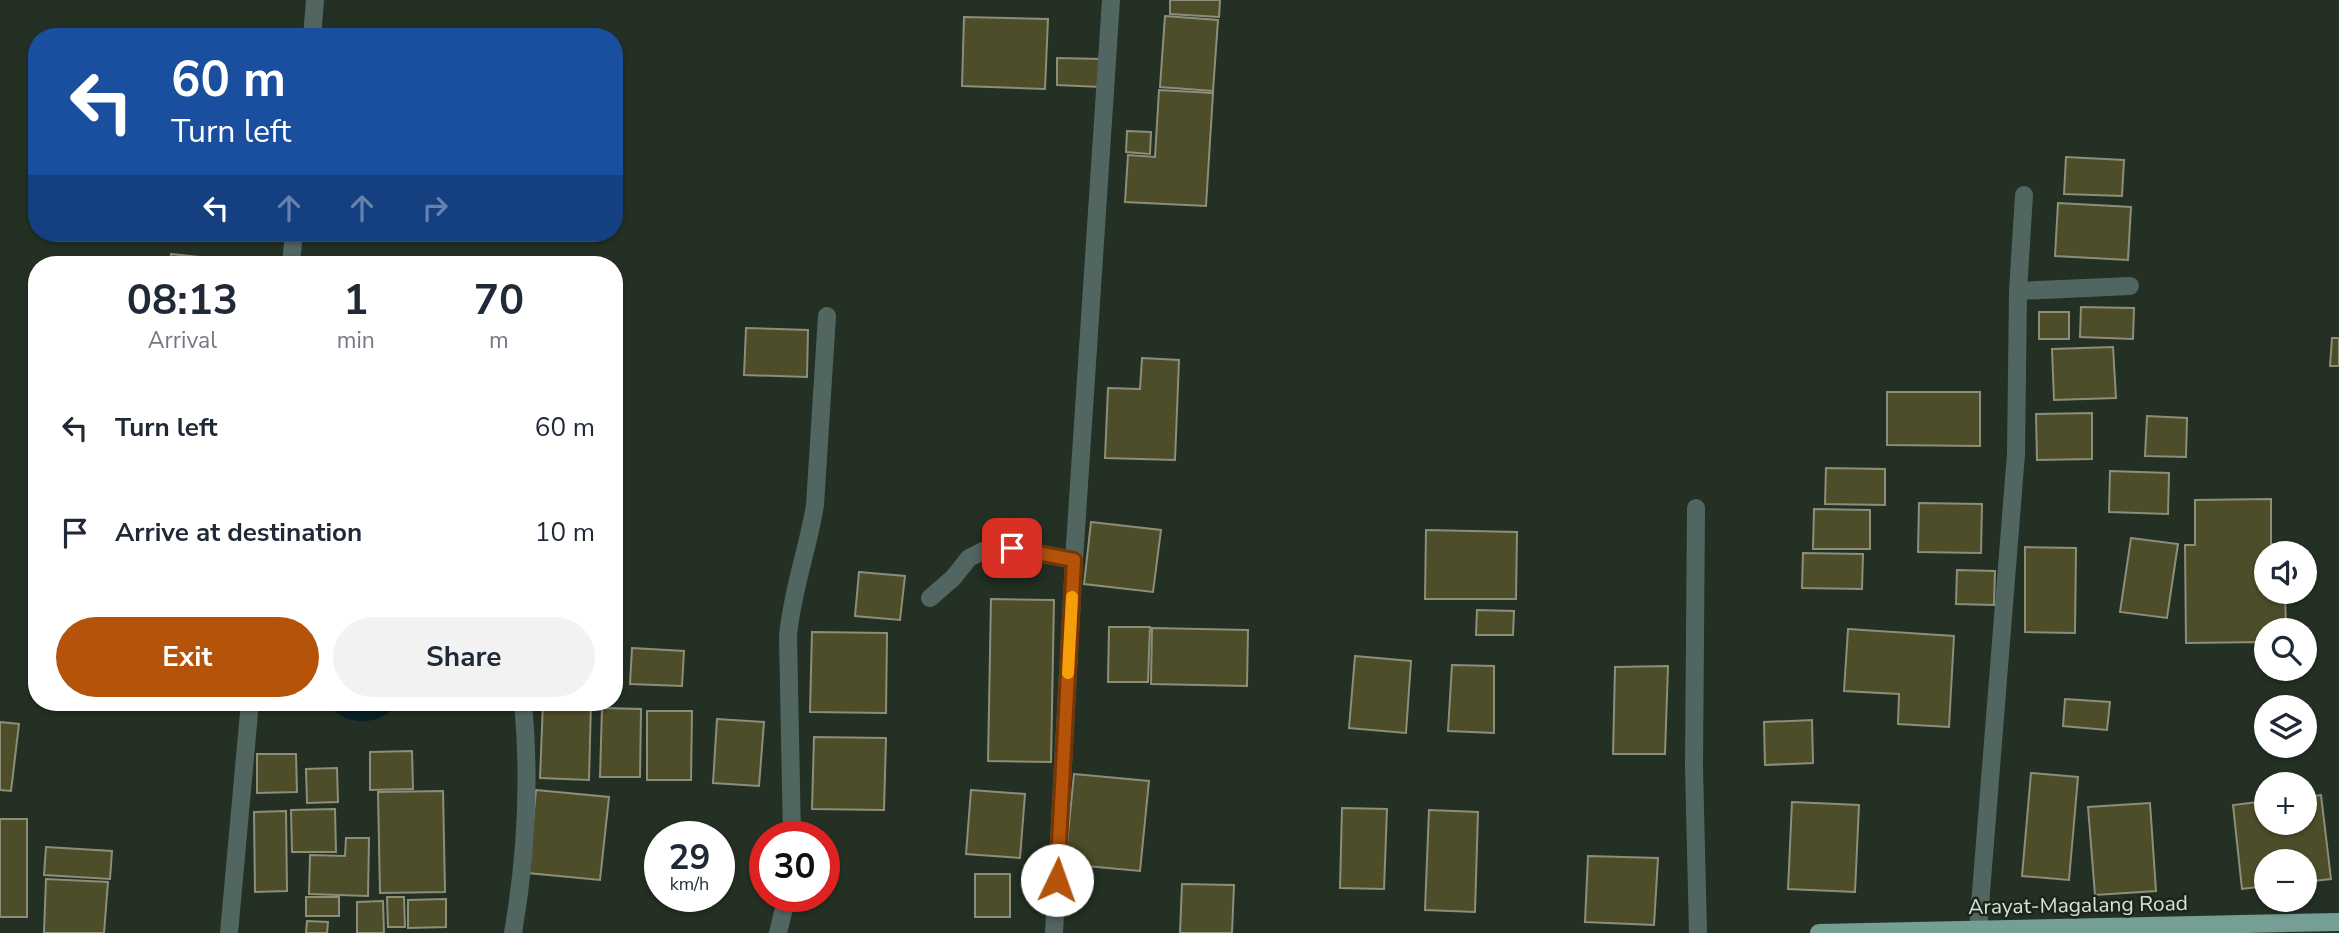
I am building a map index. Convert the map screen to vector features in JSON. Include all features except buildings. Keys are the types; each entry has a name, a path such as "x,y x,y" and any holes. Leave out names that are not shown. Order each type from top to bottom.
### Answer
{"main road":[{"name":"Arayat-Magalang Road","path":"1819,933 2339,922"}],"street":[{"path":"313,28 315,0"},
{"path":"1054,933 1074,560 1111,0"},
{"path":"1978,930 2016,454 2018,291 2024,195"},
{"path":"2018,291 2130,286"},
{"path":"792,821 788,636 790,613 811,532 827,316"},
{"path":"1696,508 1694,767 1698,933"},
{"path":"930,598 953,578 969,558 987,549 1012,548 1074,560"},
{"path":"229,933 249,711"},
{"path":"513,933 518,902 525,797 524,711"},
{"path":"778,933 783,912"}],"water":[{"path":"334,711 390,711 372,720 352,720"}],"slow traffic":[{"path":"1068,673 1072,597"}],"route":[{"path":"1012,548 1074,560 1057,880"}]}
